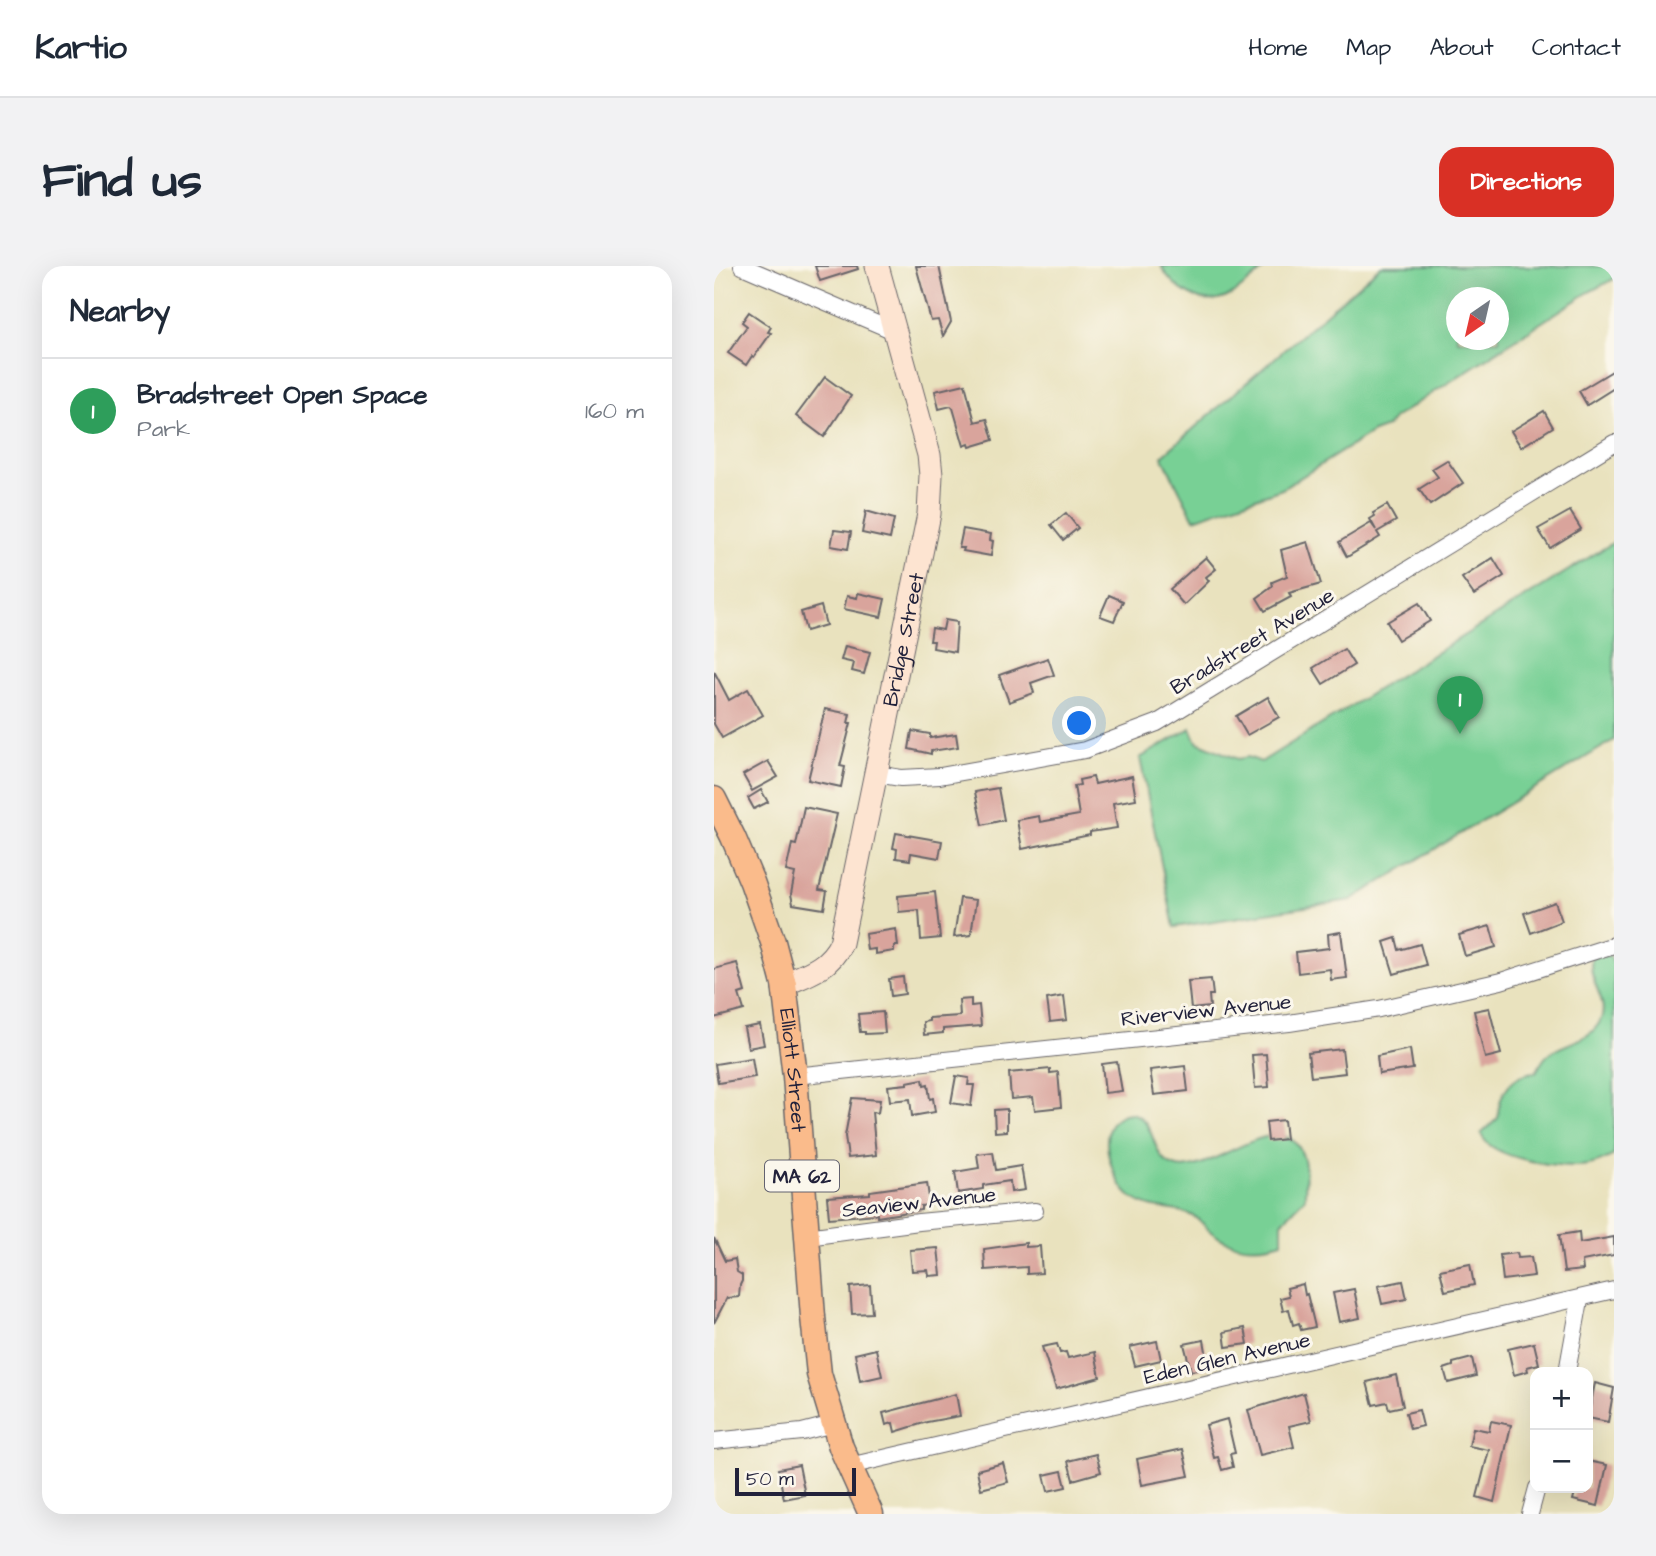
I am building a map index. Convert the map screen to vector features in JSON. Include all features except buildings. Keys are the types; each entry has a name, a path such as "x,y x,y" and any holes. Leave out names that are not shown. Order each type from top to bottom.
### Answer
{"main road":[{"name":"Bridge Street","path":"784,984 820,969 835,955 841,943 929,514 931,475 925,436 877,266"},
{"name":"Elliott Street","path":"714,799 752,882 784,984 795,1076 819,1374 833,1424 871,1514"}],"street":[{"path":"742,266 896,332"},
{"name":"Bradstreet Avenue","path":"876,774 901,778 940,776 1072,753 1157,723 1614,443"},
{"name":"Riverview Avenue","path":"795,1076 1289,1023 1379,1009 1501,981 1614,945"},
{"name":"Seaview Avenue","path":"807,1237 895,1224 1035,1211"},
{"name":"Eden Glen Avenue","path":"849,1466 1580,1300 1614,1290"},
{"path":"1568,1367 1580,1300"},
{"path":"714,1441 802,1432 833,1424"},
{"path":"1530,1514 1536,1493"}],"green space":[{"path":"1161,266 1268,266 1233,294 1217,300 1207,300 1180,289"},
{"path":"1381,266 1614,266 1614,279 1587,293 1509,344 1509,287 1446,287 1446,350 1499,350 1394,418 1387,427 1373,432 1282,489 1194,519 1162,456"},
{"path":"1614,542 1614,740 1351,900 1174,927 1140,758 1191,728 1197,742 1238,759 1248,757 1261,762"},
{"path":"1609,955 1614,964 1614,1155 1591,1164 1563,1166 1529,1161 1487,1143 1481,1134 1498,1118 1503,1093 1513,1081 1536,1072 1549,1054 1587,1036 1598,1024 1603,1009 1592,974 1592,957"},
{"path":"1131,1113 1146,1124 1161,1156 1177,1167 1192,1167 1266,1137 1282,1136 1295,1143 1305,1164 1305,1198 1282,1222 1282,1242 1254,1247 1236,1244 1218,1237 1197,1218 1180,1211 1149,1206 1134,1199 1117,1179 1111,1165 1107,1137 1111,1125 1118,1117"}],"place":[{"name":"Bradstreet Open Space","path":"1460,734"}]}
